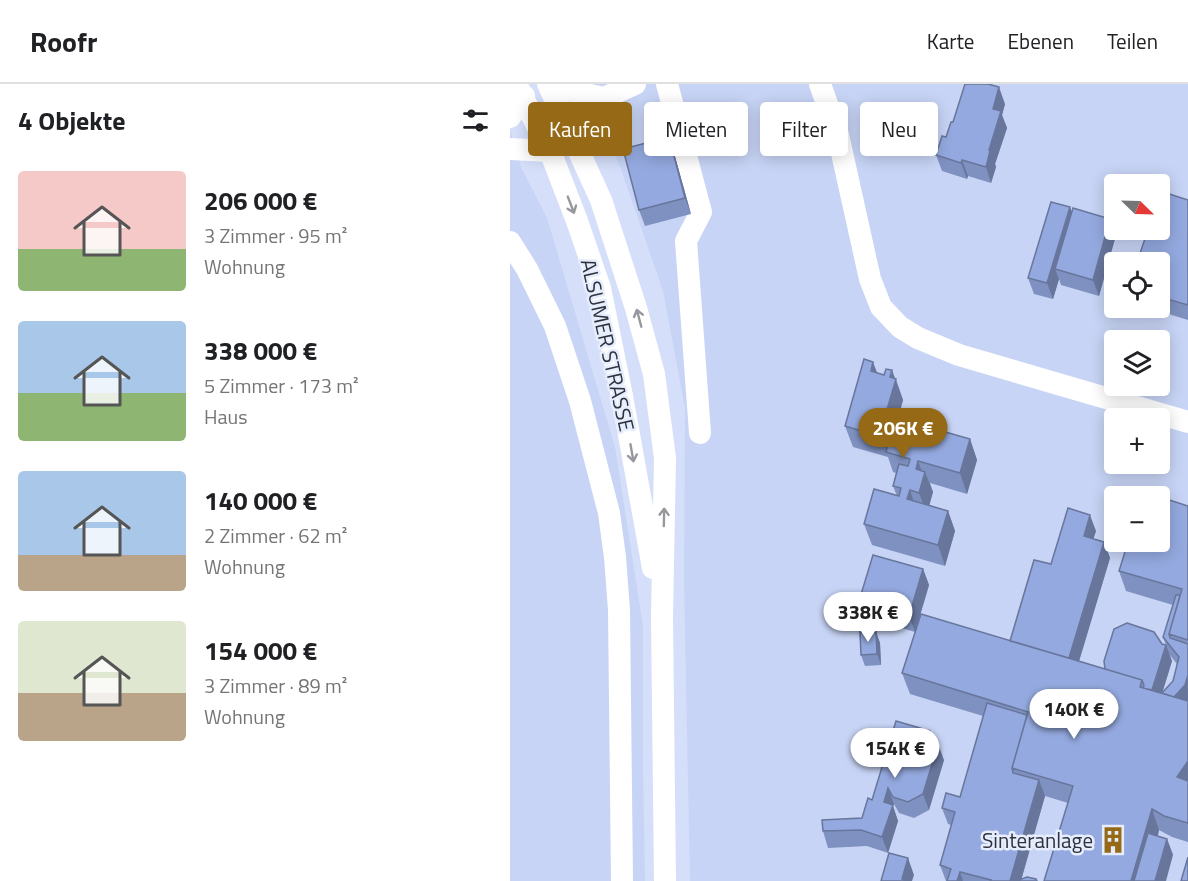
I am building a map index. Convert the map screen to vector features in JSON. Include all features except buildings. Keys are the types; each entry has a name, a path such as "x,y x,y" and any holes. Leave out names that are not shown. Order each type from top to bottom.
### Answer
{"street":[{"path":"601,102 604,98 636,84"},
{"path":"667,84 701,212 686,241 700,433"},
{"path":"820,84 838,135 870,279 881,307 900,327 918,338 959,355 1188,422"},
{"path":"549,85 604,98"},
{"name":"ALSUMER STRASSE","path":"549,85 557,102"},
{"path":"510,117 520,90"},
{"name":"ALSUMER STRASSE","path":"520,90 528,106"},
{"path":"510,149 528,150"},
{"name":"ALSUMER STRASSE","path":"552,156 600,288 662,617"},
{"name":"ALSUMER STRASSE","path":"581,156 601,200 636,308 654,374 665,458 662,617 665,881"},
{"path":"510,242 555,326 580,401 609,513 619,610 622,881"}],"shaded area":[{"path":"581,84 1188,84 1188,881 690,881 684,582 685,408 663,291 616,156 632,156 632,102 591,102"},
{"path":"510,131 521,167 547,218 615,447 643,626 645,881 510,881"}],"place":[{"name":"Sinteranlage","path":"1113,840"}]}
